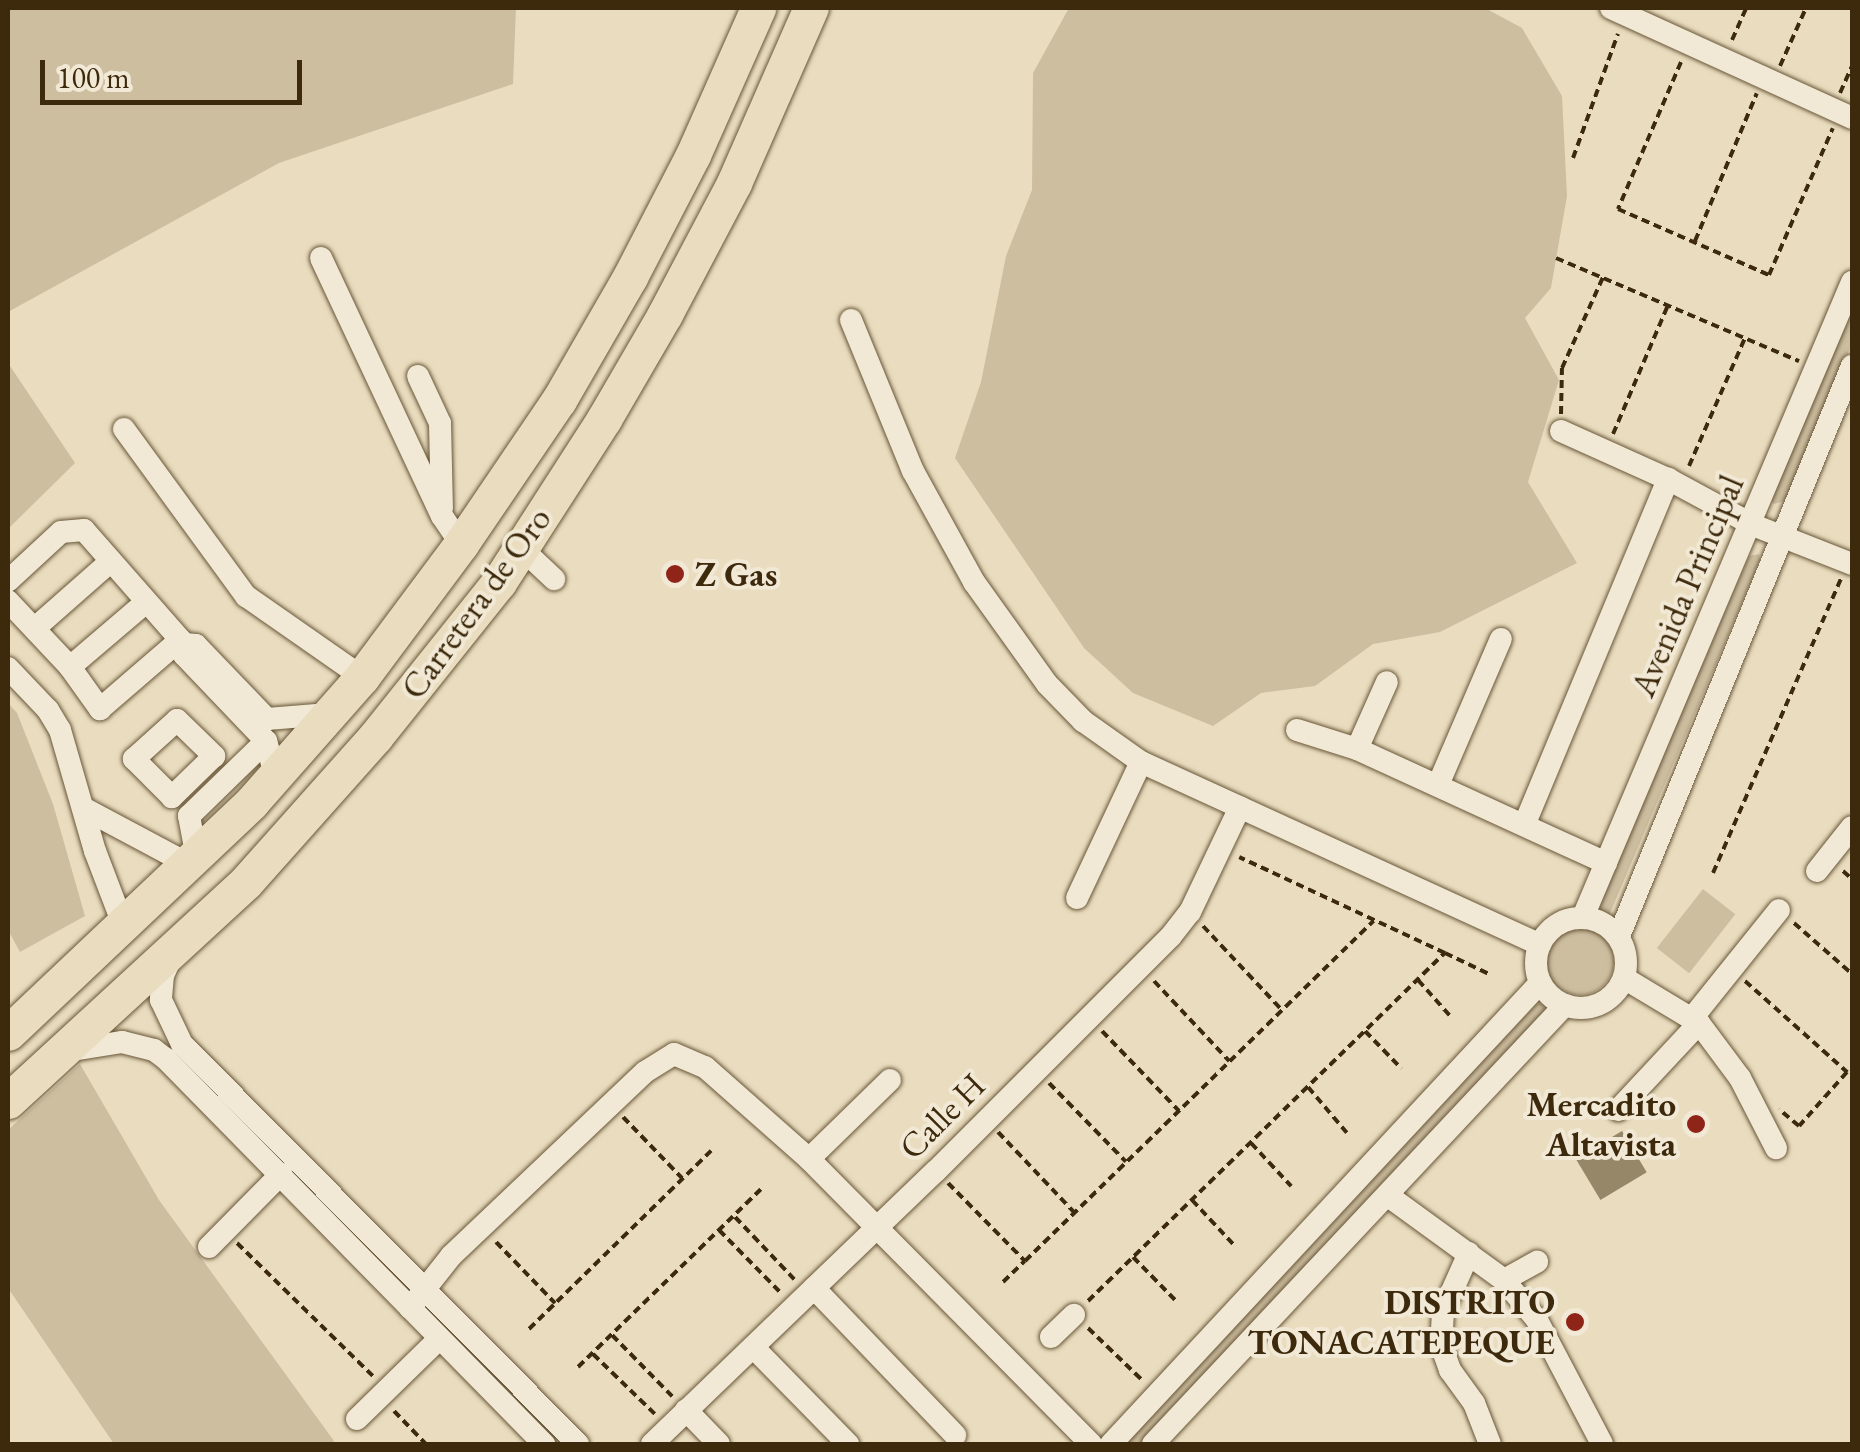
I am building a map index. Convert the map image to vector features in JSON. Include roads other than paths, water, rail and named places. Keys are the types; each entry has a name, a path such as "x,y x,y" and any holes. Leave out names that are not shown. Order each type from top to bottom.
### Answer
{"highway":[{"name":"Carretera de Oro","path":"8,1033 194,862 240,790 275,776 362,676 452,530 560,400 694,156 758,8"},
{"name":"Carretera de Oro","path":"8,1101 246,882 376,736 499,582 604,419 665,314 734,183 812,8"},
{"path":"743,45 753,36 772,34 783,43 788,60"}],"street":[{"path":"1618,12 1841,115"},
{"path":"321,258 452,530"},
{"name":"Avenida Principal","path":"1583,917 1753,525 1852,282"},
{"path":"851,320 913,470 974,582 1065,704 1141,762 1540,945"},
{"name":"Avenida Principal","path":"1619,936 1852,366"},
{"path":"418,376 440,423 452,530"},
{"path":"124,429 246,596 362,676"},
{"path":"1561,431 1674,482 1753,525 1850,563"},
{"path":"1525,823 1674,482"},
{"path":"8,581 61,532 72,528 84,530 266,741 275,776"},
{"path":"520,547 554,579"},
{"path":"35,628 110,561"},
{"path":"8,601 70,667 100,709 186,646"},
{"path":"70,667 146,602"},
{"path":"1438,785 1501,639"},
{"path":"186,646 266,720 329,714"},
{"path":"8,668 48,710 60,730 95,850 124,927"},
{"path":"1357,749 1387,682"},
{"path":"194,862 189,816 134,759 177,720 214,756 240,790"},
{"path":"1297,730 1357,749 1606,863"},
{"path":"189,816 240,790 266,741"},
{"path":"172,797 214,756"},
{"path":"1077,898 1141,762"},
{"name":"Calle H","path":"660,1436 936,1172 1141,967 1190,912 1240,807"},
{"path":"85,809 194,862"},
{"path":"1817,871 1852,827"},
{"path":"1618,1110 1696,1020 1779,910"},
{"path":"1111,1444 1539,984 1540,945 1554,928 1583,917 1597,920 1619,936 1626,956 1624,978 1603,1002 1582,1008 1565,1005 1539,984"},
{"path":"174,950 164,975 161,1000 182,1044 418,1299 439,1338 544,1444"},
{"path":"1624,978 1696,1020 1740,1078 1776,1148"},
{"path":"1153,1444 1565,1005"},
{"path":"63,1051 122,1042 154,1050 281,1174 578,1444"},
{"path":"418,1299 451,1256 481,1226 660,1059 674,1054 688,1057 810,1158 1091,1444"},
{"path":"810,1158 890,1080"},
{"path":"217,1239 281,1174"},
{"path":"1387,1196 1504,1280 1537,1320 1602,1444"},
{"path":"1469,1254 1444,1311 1441,1345 1450,1370 1474,1403 1490,1444"},
{"path":"1504,1280 1537,1262"},
{"path":"805,1296 955,1435"},
{"path":"1051,1337 1074,1315"},
{"path":"357,1419 439,1338"},
{"path":"752,1347 848,1444"},
{"path":"686,1410 720,1444"}],"place":[{"name":"Z Gas","path":"675,574"},
{"name":"Mercadito Altavista","path":"1696,1124"},
{"name":"DISTRITO TONACATEPEQUE","path":"1575,1322"}]}
